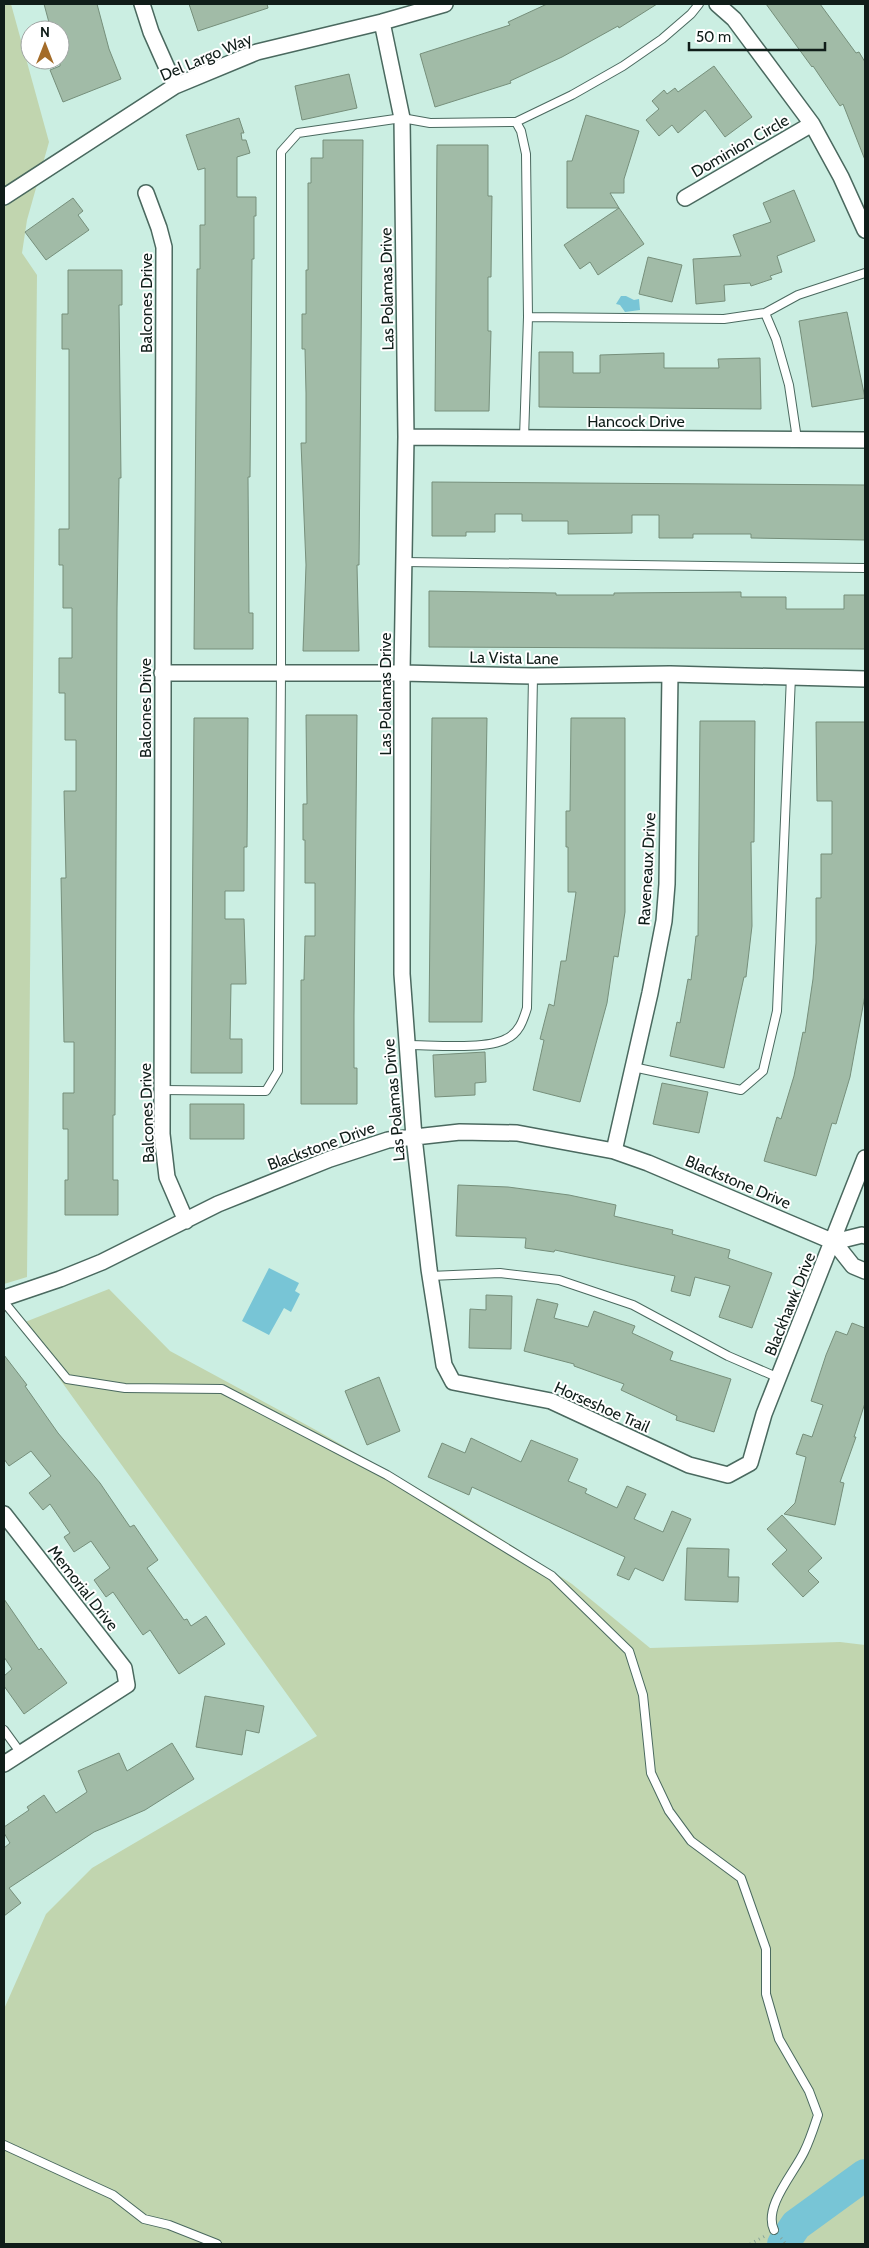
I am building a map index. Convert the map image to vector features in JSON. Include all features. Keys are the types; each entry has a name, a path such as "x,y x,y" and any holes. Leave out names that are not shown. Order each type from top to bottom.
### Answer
{"street":[{"path":"142,4 151,32 175,86"},
{"name":"Del Largo Way","path":"4,197 175,86 257,52 382,22 445,4"},
{"path":"717,4 734,19 812,124 841,177 865,230"},
{"name":"Las Polamas Drive","path":"382,22 402,118 406,437 402,673 402,974 414,1137 430,1276 444,1365"},
{"name":"Dominion Circle","path":"686,198 812,124"},
{"name":"Balcones Drive","path":"146,193 164,247 162,1134 167,1177 186,1221"},
{"name":"Hancock Drive","path":"406,437 865,440"},
{"name":"La Vista Lane","path":"162,673 402,673 533,676 670,674 865,679"},
{"name":"Raveneaux Drive","path":"614,1150 664,921 667,884 670,674"},
{"name":"Blackstone Drive","path":"4,1300 60,1280 102,1262 218,1204 330,1159 388,1140 460,1132 517,1133 614,1150 834,1242"},
{"name":"Blackhawk Drive","path":"750,1463 764,1414 834,1242 865,1158"},
{"path":"865,1236 862,1234 834,1242 852,1266 865,1271"},
{"name":"Horseshoe Trail","path":"444,1365 453,1382 551,1401 689,1465 728,1475 750,1463"},
{"name":"Memorial Drive","path":"4,1514 124,1668 127,1685 20,1752"},
{"path":"4,1764 20,1752"}],"lane":[{"path":"162,1090 266,1091 278,1072 281,673 281,152 298,133 402,118 430,123 516,122 572,95 623,66 662,39 691,14 699,4"},
{"path":"516,122 521,130 526,154 528,317 524,438"},
{"path":"528,317 724,319 765,313 798,295 865,273"},
{"path":"765,313 776,340 789,385 797,439"},
{"path":"404,562 865,568"},
{"path":"407,1045 489,1045 507,1039 522,1025 527,1008 533,676"},
{"path":"633,1067 740,1090 763,1072 777,1011 791,676"},
{"path":"430,1276 500,1273 559,1280 633,1306 728,1356 779,1378"},
{"path":"4,1300 67,1379 125,1388 222,1389 387,1476 552,1576 629,1651 643,1695 651,1773 669,1811 690,1840 740,1878 766,1949 766,1994 779,2039 809,2092 818,2115 804,2152 775,2203 771,2223 774,2230"},
{"path":"4,1730 20,1752"},
{"path":"4,2145 113,2195 144,2219 169,2225 217,2244"}],"green space":[{"path":"4,4 11,4 20,37 20,70 29,70 49,142 27,220 22,253 37,275 27,1277 4,1284"},
{"path":"109,1289 170,1351 314,1429 461,1513 572,1584 650,1648 840,1642 865,1645 865,2244 4,2244 4,2009 46,1914 92,1868 317,1736 20,1324"}],"water":[{"path":"621,296 634,300 639,299 640,310 625,312 620,305 616,304"},
{"path":"269,1268 299,1283 295,1291 300,1294 291,1312 284,1308 269,1335 242,1321"}],"building":[{"path":"44,4 97,4 109,49 121,79 63,102 50,70 70,70 70,20 48,20"},
{"path":"189,4 267,4 268,8 198,31"},
{"path":"547,4 657,4 619,28 618,26 562,57 510,81 511,83 435,107 420,54 510,25 508,22"},
{"path":"766,4 820,4 856,53 859,52 865,62 865,160 843,104 840,106 813,66"},
{"path":"714,66 752,117 725,137 705,110 678,133 672,125 659,136 646,120 659,109 652,101 664,90 667,94 675,88 678,92"},
{"path":"349,74 357,108 302,120 295,86"},
{"path":"586,115 639,131 624,179 624,193 610,193 619,208 567,208 567,161 572,161"},
{"path":"239,118 244,133 241,133 242,140 246,140 250,153 237,157 237,197 256,197 254,259 252,259 250,477 248,477 249,613 253,613 253,649 194,649 197,269 200,269 200,225 205,225 205,168 198,170 186,135"},
{"path":"323,140 363,140 359,565 357,565 359,651 303,651 306,565 301,443 306,443 306,393 305,349 302,349 302,314 306,314 308,183 311,183 311,158 323,158"},
{"path":"437,145 488,145 488,196 492,196 491,277 488,277 488,331 491,331 489,411 435,411"},
{"path":"794,190 815,241 777,256 782,272 770,276 772,279 751,286 750,283 724,285 725,301 696,304 693,259 741,256 733,235 771,222 763,203"},
{"path":"73,198 83,211 78,215 89,230 46,260 25,232"},
{"path":"619,208 644,244 598,275 590,262 580,269 564,245"},
{"path":"648,257 682,265 672,302 639,294"},
{"path":"68,270 122,270 122,305 119,305 121,478 119,478 117,608 115,1115 113,1115 113,1180 118,1180 118,1215 65,1215 65,1180 68,1180 68,1129 63,1129 63,1093 74,1093 74,1042 64,1042 61,878 66,878 64,791 76,791 76,740 65,740 65,693 59,693 59,658 72,658 72,608 63,608 63,565 59,565 59,529 69,529 69,349 62,349 62,314 68,314"},
{"path":"847,312 865,398 812,407 799,321"},
{"path":"539,352 573,352 573,373 600,373 600,355 664,353 664,368 719,368 718,359 760,358 761,409 539,407"},
{"path":"432,482 865,485 865,540 751,538 751,534 693,534 693,538 659,538 659,515 632,515 632,533 568,534 568,521 522,521 522,514 495,514 495,532 466,532 466,536 432,536"},
{"path":"429,591 556,593 556,595 741,592 741,597 786,597 786,609 844,609 844,595 865,595 865,649 429,647"},
{"path":"306,715 357,715 354,1068 357,1068 357,1104 301,1104 301,980 304,980 305,936 315,936 315,883 305,883 305,840 303,840 303,804 307,804"},
{"path":"194,718 248,718 247,847 244,847 244,891 225,891 225,919 244,919 246,984 231,984 230,1039 242,1039 242,1073 191,1073"},
{"path":"432,718 487,718 482,1022 429,1022"},
{"path":"571,718 625,718 625,912 618,957 614,956 607,1003 580,1102 533,1090 544,1040 540,1039 549,1004 554,1006 561,961 566,961 576,892 568,892 568,847 566,847 566,811 570,811"},
{"path":"700,721 755,721 754,842 751,842 752,926 746,977 744,977 724,1068 670,1056 677,1022 680,1023 688,979 691,980 696,936 698,936"},
{"path":"816,722 865,722 865,995 850,1077 836,1124 832,1123 816,1176 764,1161 777,1117 781,1119 794,1076 803,1032 805,1033 816,943 816,898 821,898 821,854 832,854 832,801 817,801"},
{"path":"485,1052 486,1082 475,1083 475,1095 435,1097 433,1055"},
{"path":"662,1083 708,1092 699,1133 653,1124"},
{"path":"190,1104 244,1104 244,1139 190,1139"},
{"path":"458,1185 508,1187 569,1195 616,1205 614,1216 673,1230 672,1234 730,1250 728,1258 772,1273 752,1328 719,1317 730,1286 695,1277 690,1296 671,1291 675,1276 555,1250 554,1252 525,1248 526,1238 456,1236"},
{"path":"486,1295 512,1296 511,1349 469,1348 470,1309 486,1310"},
{"path":"537,1299 558,1304 554,1318 588,1327 594,1311 635,1326 632,1333 673,1352 670,1360 731,1379 714,1432 676,1420 677,1416 621,1390 624,1384 574,1366 574,1364 524,1351"},
{"path":"852,1323 865,1328 865,1403 854,1437 856,1437 840,1482 844,1483 835,1525 784,1514 795,1503 806,1457 796,1454 803,1434 812,1437 823,1405 811,1401 826,1355 836,1331 847,1335"},
{"path":"4,1355 27,1385 25,1386 58,1433 100,1483 130,1527 134,1525 158,1560 147,1568 184,1620 187,1619 191,1626 206,1616 225,1644 179,1674 150,1630 143,1635 113,1592 106,1597 94,1580 110,1568 91,1541 74,1552 64,1537 70,1533 50,1504 43,1510 29,1493 51,1476 31,1451 9,1466 4,1459"},
{"path":"379,1377 400,1431 367,1445 345,1391"},
{"path":"471,1438 521,1462 531,1440 578,1459 568,1481 587,1489 585,1493 617,1508 627,1486 646,1494 634,1519 663,1532 672,1511 691,1519 663,1581 635,1568 629,1580 617,1575 625,1557 472,1487 469,1495 428,1477 442,1443 465,1453"},
{"path":"782,1515 822,1558 808,1571 819,1582 803,1597 772,1564 787,1550 767,1529"},
{"path":"687,1548 729,1549 728,1577 739,1577 738,1602 685,1600"},
{"path":"4,1599 39,1650 41,1648 67,1683 24,1714 4,1686 4,1676 12,1669 4,1657"},
{"path":"205,1696 264,1706 259,1733 246,1730 242,1755 196,1747"},
{"path":"172,1743 194,1779 145,1810 94,1832 9,1888 21,1903 4,1916 4,1848 10,1843 4,1833 4,1827 29,1810 27,1807 44,1795 56,1813 87,1792 78,1771 119,1753 127,1771"}],"waterway":[{"path":"783,2244 796,2225 865,2175"}]}
